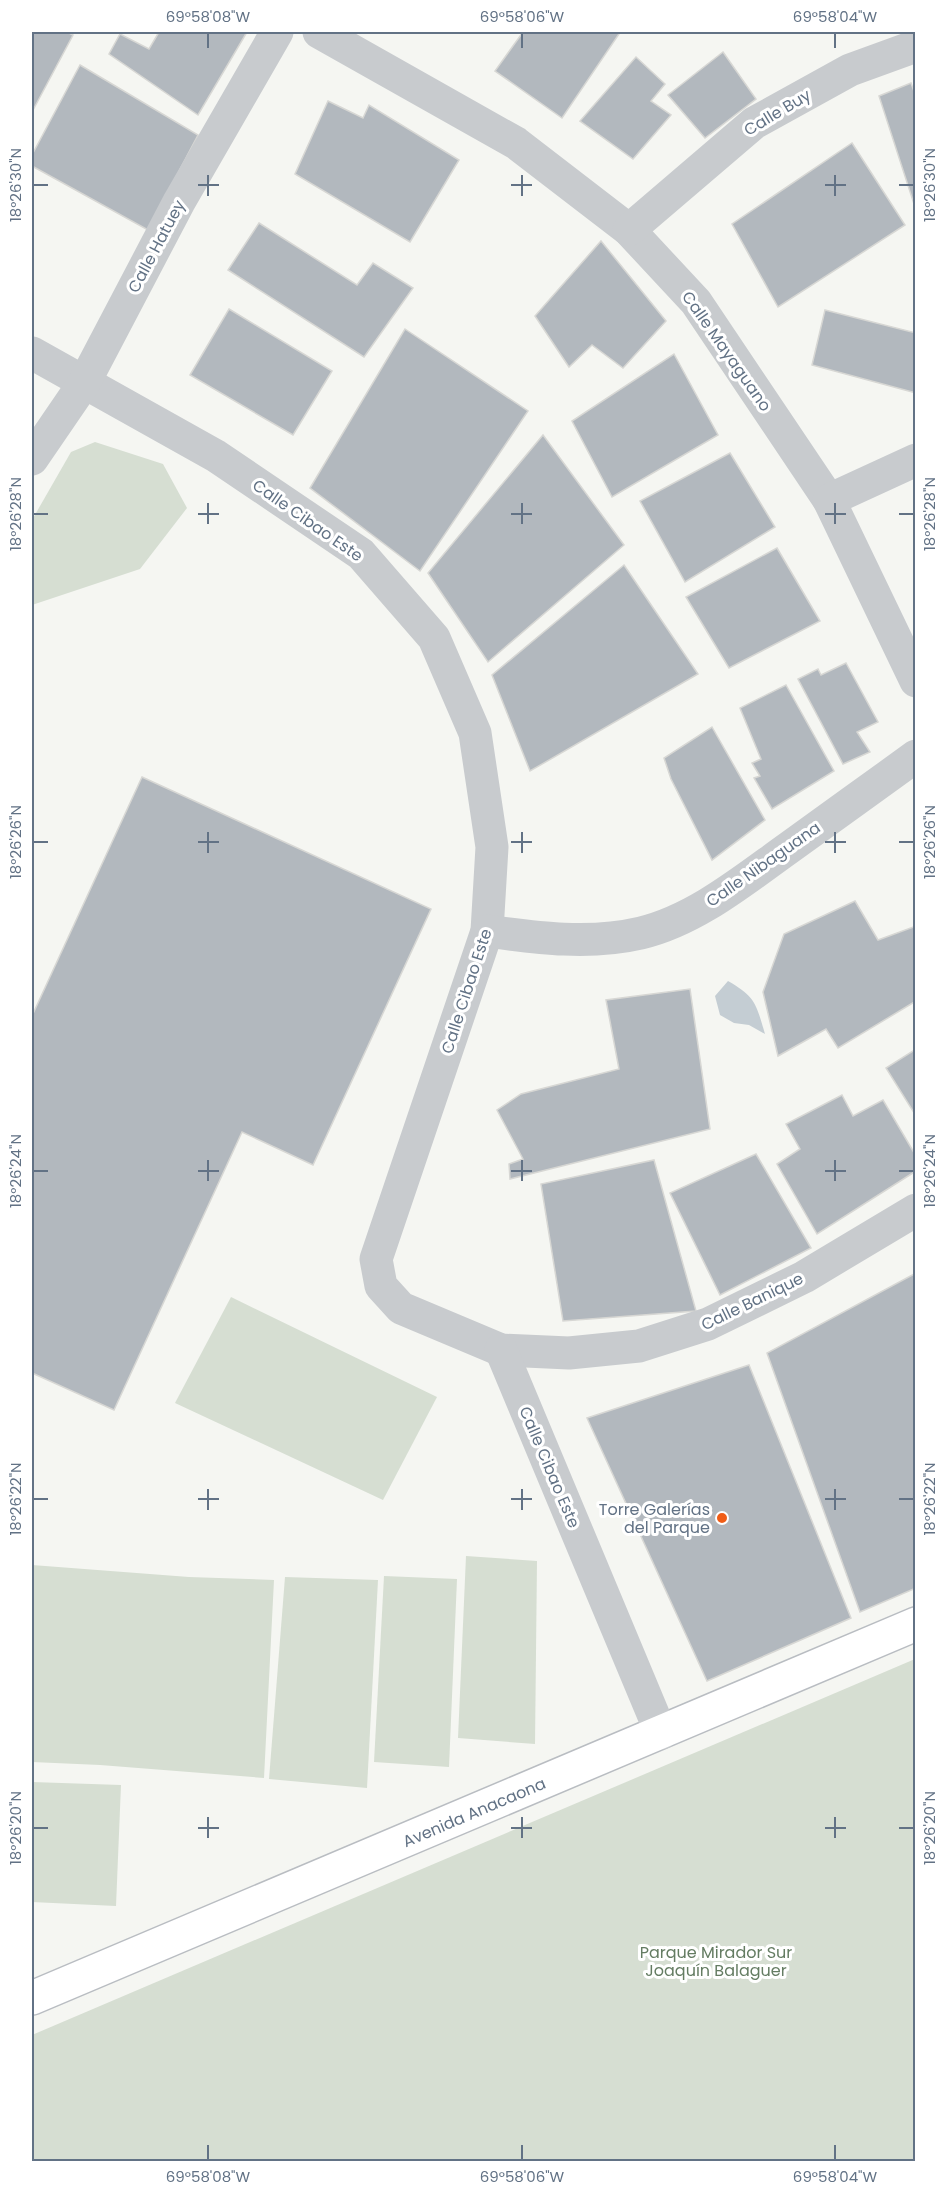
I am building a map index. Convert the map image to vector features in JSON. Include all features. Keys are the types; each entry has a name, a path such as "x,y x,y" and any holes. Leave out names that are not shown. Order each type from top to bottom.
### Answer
{"main road":[{"name":"Avenida Anacaona","path":"32,1998 915,1623"}],"street":[{"name":"Calle Hatuey","path":"32,459 84,383 179,202 277,32"},
{"name":"Calle Mayaguano","path":"319,32 516,142 630,230 696,302 829,500 915,681"},
{"name":"Calle Buy","path":"630,230 754,123 850,70 915,46"},
{"name":"Calle Cibao Este","path":"32,353 216,456 361,554 434,638 475,733 492,847 487,931 376,1259 381,1286 401,1308 501,1350 660,1733"},
{"path":"829,500 915,460"},
{"name":"Calle Nibaguana","path":"487,931 586,941 642,932 689,914 736,886 915,756"},
{"name":"Calle Banique","path":"501,1350 568,1353 639,1346 708,1324 804,1276 915,1210"}],"green space":[{"path":"95,442 163,464 187,508 140,569 32,605 32,520 71,452"},
{"path":"231,1297 437,1397 383,1500 175,1403"},
{"path":"466,1556 537,1561 535,1744 458,1738"},
{"path":"32,1565 189,1577 274,1580 264,1778 32,1762"},
{"path":"384,1576 457,1579 449,1767 374,1762"},
{"path":"285,1577 378,1580 367,1788 269,1779"},
{"name":"Parque Mirador Sur Joaquín Balaguer","path":"915,1659 915,2161 32,2161 32,2035"},
{"path":"32,1782 121,1785 116,1906 32,1902"}],"shaded area":[{"path":"728,981 754,1002 765,1034 749,1025 734,1023 720,1015 715,996"}],"building":[{"path":"32,32 67,32 73,35 32,112"},
{"path":"159,32 247,32 198,115 109,54 120,34 149,49"},
{"path":"523,32 616,32 619,34 562,118 495,71"},
{"path":"723,52 756,99 705,138 668,95"},
{"path":"636,57 665,84 651,101 671,115 633,159 580,121"},
{"path":"80,65 198,135 148,230 32,166 32,155"},
{"path":"911,83 916,97 916,203 914,204 879,96"},
{"path":"328,101 363,118 369,105 459,160 410,242 295,174"},
{"path":"852,143 905,225 778,307 732,224"},
{"path":"259,223 357,285 373,263 413,288 364,357 228,270"},
{"path":"601,241 666,321 623,368 592,345 569,367 535,316"},
{"path":"229,309 332,371 293,435 190,375"},
{"path":"825,310 916,333 916,393 812,365"},
{"path":"405,329 528,411 420,571 310,488"},
{"path":"674,354 718,435 612,497 572,421"},
{"path":"543,435 624,545 488,662 428,573"},
{"path":"730,453 775,527 685,582 640,501"},
{"path":"777,548 820,621 729,668 686,597"},
{"path":"624,565 698,674 530,771 492,675"},
{"path":"846,663 878,722 857,732 870,752 843,764 798,679 818,669 821,675"},
{"path":"786,685 834,771 772,809 754,778 760,776 752,763 761,759 740,708"},
{"path":"712,727 765,820 712,860 671,779 664,758"},
{"path":"142,777 431,909 313,1165 242,1132 114,1410 32,1373 32,1016"},
{"path":"855,901 878,940 916,926 916,1001 838,1048 826,1029 778,1056 763,992 784,934"},
{"path":"690,989 710,1129 510,1179 509,1164 523,1159 497,1110 521,1094 619,1069 606,1000"},
{"path":"916,1049 916,1116 886,1068"},
{"path":"842,1095 853,1116 883,1100 916,1156 916,1171 817,1234 777,1164 800,1149 786,1124"},
{"path":"756,1154 811,1248 720,1295 670,1193"},
{"path":"654,1160 696,1311 563,1321 541,1184"},
{"path":"916,1273 916,1588 860,1612 767,1353"},
{"name":"Torre Galerías del Parque","path":"749,1365 851,1618 707,1681 587,1418"}],"place":[{"name":"Torre Galerías del Parque","path":"722,1518"}]}
